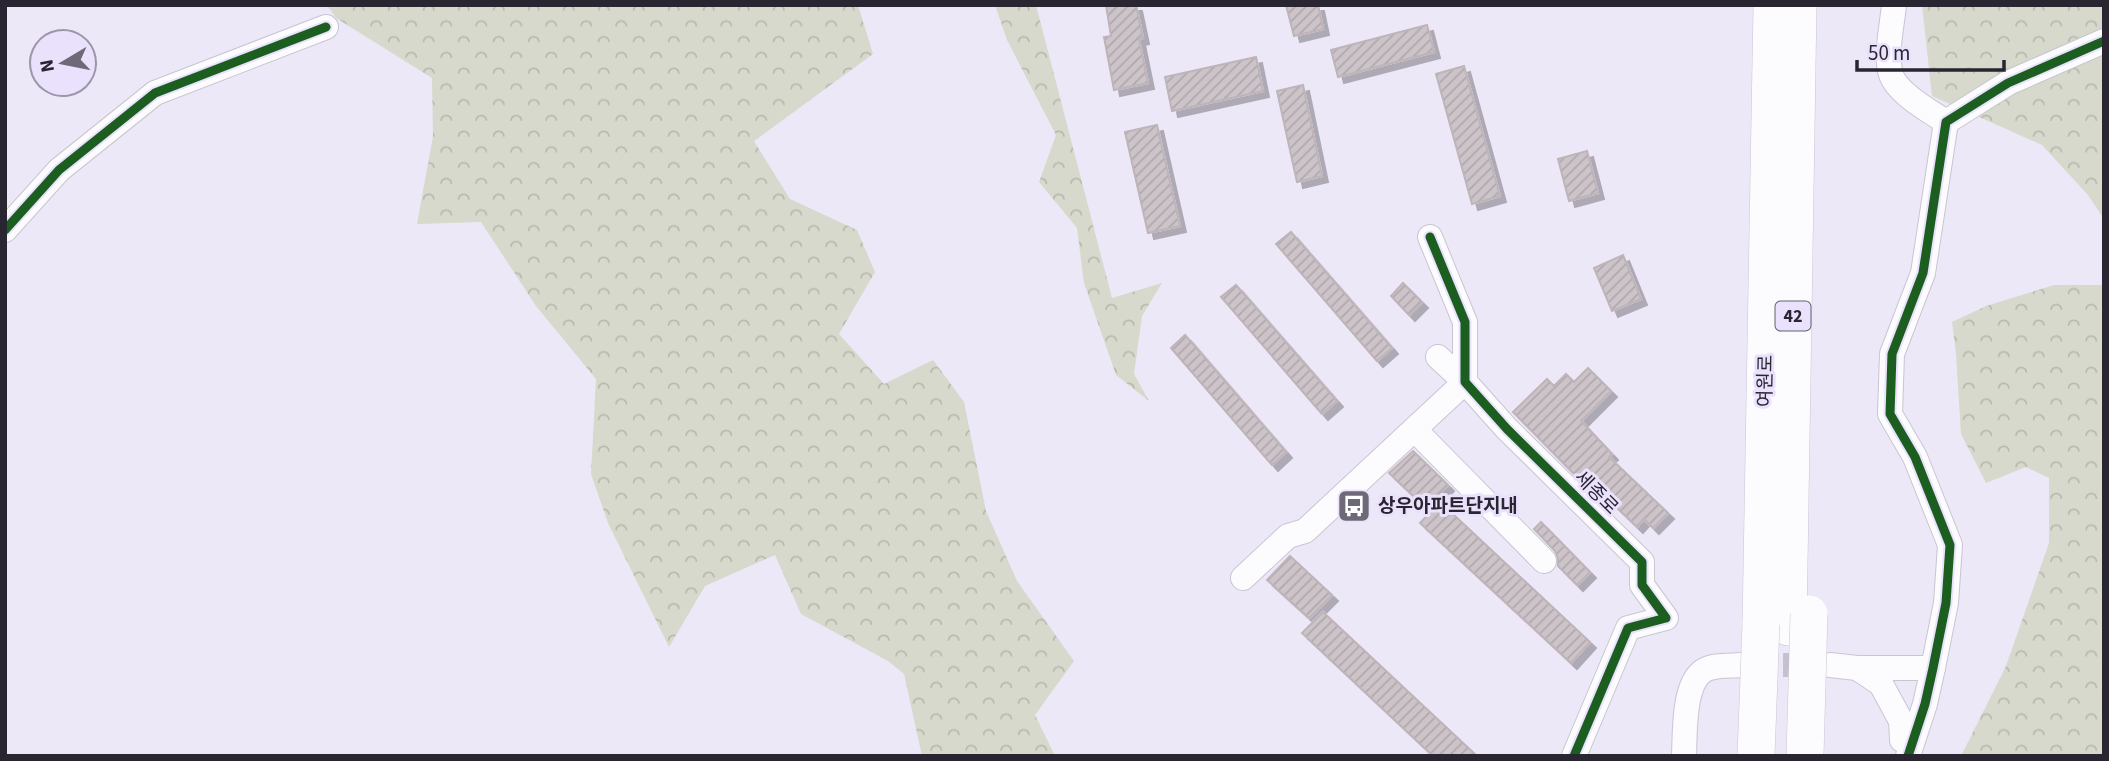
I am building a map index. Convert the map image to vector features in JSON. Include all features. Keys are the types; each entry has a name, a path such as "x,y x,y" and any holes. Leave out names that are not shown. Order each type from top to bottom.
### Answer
{"highway":[{"name":"여원로","path":"1772,5 1786,622 1784,756"},
{"path":"1798,5 1786,622 1805,756"},
{"name":"여원로","path":"1756,756 1786,622"}],"street":[{"path":"1894,5 1890,73 1902,91 1946,122"},
{"path":"5,230 59,170 155,93 326,27"},
{"path":"1900,751 1926,704 1945,603 1950,545 1915,457 1890,414 1892,354 1923,273 1946,122 2008,83 2104,41"},
{"path":"1243,578 1288,536 1305,531 1465,382 1465,322 1430,237"},
{"path":"1438,357 1465,382"},
{"name":"세종로","path":"1465,382 1507,429 1642,562 1642,585 1666,618 1628,628 1574,756"},
{"path":"1415,430 1544,561"},
{"path":"1684,756 1685,723 1691,686 1704,670 1741,665"},
{"path":"1830,665 1857,668 1933,668"},
{"path":"1857,668 1881,684 1901,721 1900,751"}],"green space":[{"path":"327,5 858,5 873,54 754,141 790,199 857,230 875,272 839,334 884,384 933,360 964,402 986,511 1017,581 1074,661 1035,715 1055,756 922,756 904,674 888,661 801,614 775,555 705,586 669,647 608,523 591,474 596,379 536,306 481,222 417,224 433,136 432,78 336,18"},
{"path":"995,5 1036,5 1112,298 1162,283 1142,316 1134,374 1149,401 1116,375 1084,283 1077,228 1039,182 1056,135 1007,40"},
{"path":"1922,5 2104,5 2104,219 2088,195 2042,145 1932,96"},
{"path":"2054,285 2104,285 2104,756 1961,756 2006,666 2049,543 2049,478 2026,467 1986,483 1961,434 1952,322 1986,306"}],"building":[{"path":"1106,5 1136,5 1143,38 1139,39 1148,83 1114,90 1104,37 1111,36"},
{"path":"1286,5 1318,5 1323,29 1294,36"},
{"path":"1427,25 1434,52 1338,77 1331,50"},
{"path":"1256,57 1263,91 1172,111 1165,77"},
{"path":"1464,66 1500,196 1472,204 1436,74"},
{"path":"1303,85 1322,176 1297,182 1277,91"},
{"path":"1157,125 1180,226 1148,233 1125,132"},
{"path":"1587,151 1598,193 1569,201 1558,159"},
{"path":"1291,232 1392,348 1377,361 1276,244"},
{"path":"1623,255 1641,299 1612,311 1594,268"},
{"path":"1403,283 1422,302 1409,315 1391,296"},
{"path":"1236,285 1337,401 1322,414 1221,297"},
{"path":"1185,335 1286,452 1272,465 1171,348"},
{"path":"1588,368 1611,391 1581,421 1612,454 1609,457 1668,513 1653,528 1644,519 1637,527 1581,473 1577,477 1513,412 1547,379 1554,386 1566,374 1574,382"},
{"path":"1413,451 1448,485 1427,509 1389,473"},
{"path":"1440,502 1590,642 1571,663 1420,523"},
{"path":"1541,522 1590,572 1577,585 1558,566 1555,551 1534,529"},
{"path":"1290,556 1332,595 1309,618 1267,580"},
{"path":"1323,612 1477,756 1433,756 1302,633"}],"tunnel":[{"path":"1747,665 1822,665"}],"cycle path":[{"path":"5,230 59,170 155,93 326,27"},
{"path":"1908,756 1925,704 1946,603 1950,545 1915,457 1890,414 1892,354 1923,273 1946,122 2008,83 2104,41"},
{"path":"1430,237 1465,322 1465,382 1507,429 1642,562 1642,585 1666,618 1628,628 1574,756"}],"place":[{"name":"상우아파트단지내","path":"1354,506"}]}
